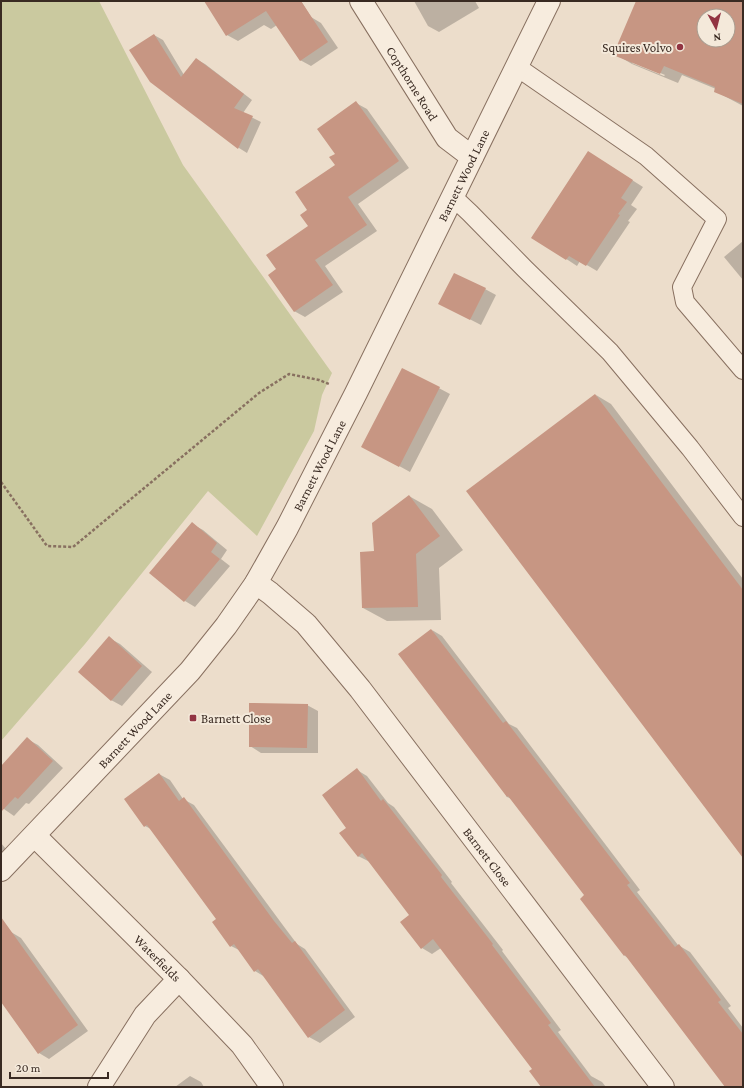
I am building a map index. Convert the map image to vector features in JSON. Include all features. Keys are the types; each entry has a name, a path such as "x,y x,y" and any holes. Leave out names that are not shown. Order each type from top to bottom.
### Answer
{"street":[{"name":"Copthorne Road","path":"361,1 447,138 472,157"},
{"name":"Barnett Wood Lane","path":"1,870 35,836 190,671 226,626 256,582 288,528 549,1"},
{"name":"Barnett Close","path":"256,582 306,624 360,689 663,1087"},
{"name":"Waterfields","path":"35,836 179,979 242,1045 272,1087"},
{"path":"99,1087 145,1015 179,979"}],"lane":[{"path":"517,66 646,156 724,215 682,287 685,302 743,370"},
{"path":"452,197 610,352 690,448 743,517"}],"path":[{"path":"1,482 47,546 72,547 258,393 289,374 319,380 356,393"}],"green space":[{"path":"1,1 99,1 183,165 332,373 322,395 314,431 257,536 208,491 85,644 1,741"}],"building":[{"path":"204,1 301,1 328,42 300,61 266,11 226,36"},
{"name":"Squires Volvo","path":"636,1 743,1 743,104 714,92 715,87 664,66 660,74 613,55"},
{"path":"154,34 181,77 196,58 244,94 234,108 253,116 238,149 150,82 129,50"},
{"path":"356,101 399,161 348,197 367,225 315,260 333,285 294,312 268,275 276,269 266,255 308,226 300,215 307,210 295,192 335,165 329,157 335,154 317,129"},
{"path":"588,151 633,180 621,198 627,202 618,214 620,215 586,266 569,256 566,260 531,238"},
{"path":"454,273 486,288 470,320 438,304"},
{"path":"402,368 440,387 399,467 361,447"},
{"path":"595,394 743,590 743,858 466,491"},
{"path":"409,495 440,536 416,554 418,607 362,608 360,552 374,551 372,523"},
{"path":"192,522 217,543 211,552 220,559 184,602 149,573"},
{"path":"431,629 503,723 506,721 630,883 627,885 675,947 679,944 721,1000 718,1002 743,1034 743,1087 725,1087 625,955 624,956 580,899 584,895 398,654"},
{"path":"109,636 142,666 111,701 78,672"},
{"path":"249,703 308,704 307,748 249,747"},
{"path":"27,737 53,761 18,799 15,797 1,812 1,766"},
{"path":"357,768 381,801 383,799 442,875 441,877 493,944 492,945 551,1023 548,1025 595,1087 541,1087 529,1071 532,1069 433,939 421,949 400,922 409,915 362,853 358,857 339,833 346,828 322,795"},
{"path":"159,773 179,801 184,797 274,921 292,943 295,941 345,1010 308,1038 258,969 254,972 234,944 230,947 212,922 216,919 147,825 144,827 124,799"},
{"path":"1,917 78,1025 38,1054 1,1002"}],"place":[{"name":"Squires Volvo","path":"680,47"},
{"name":"Barnett Close","path":"193,718"}]}
